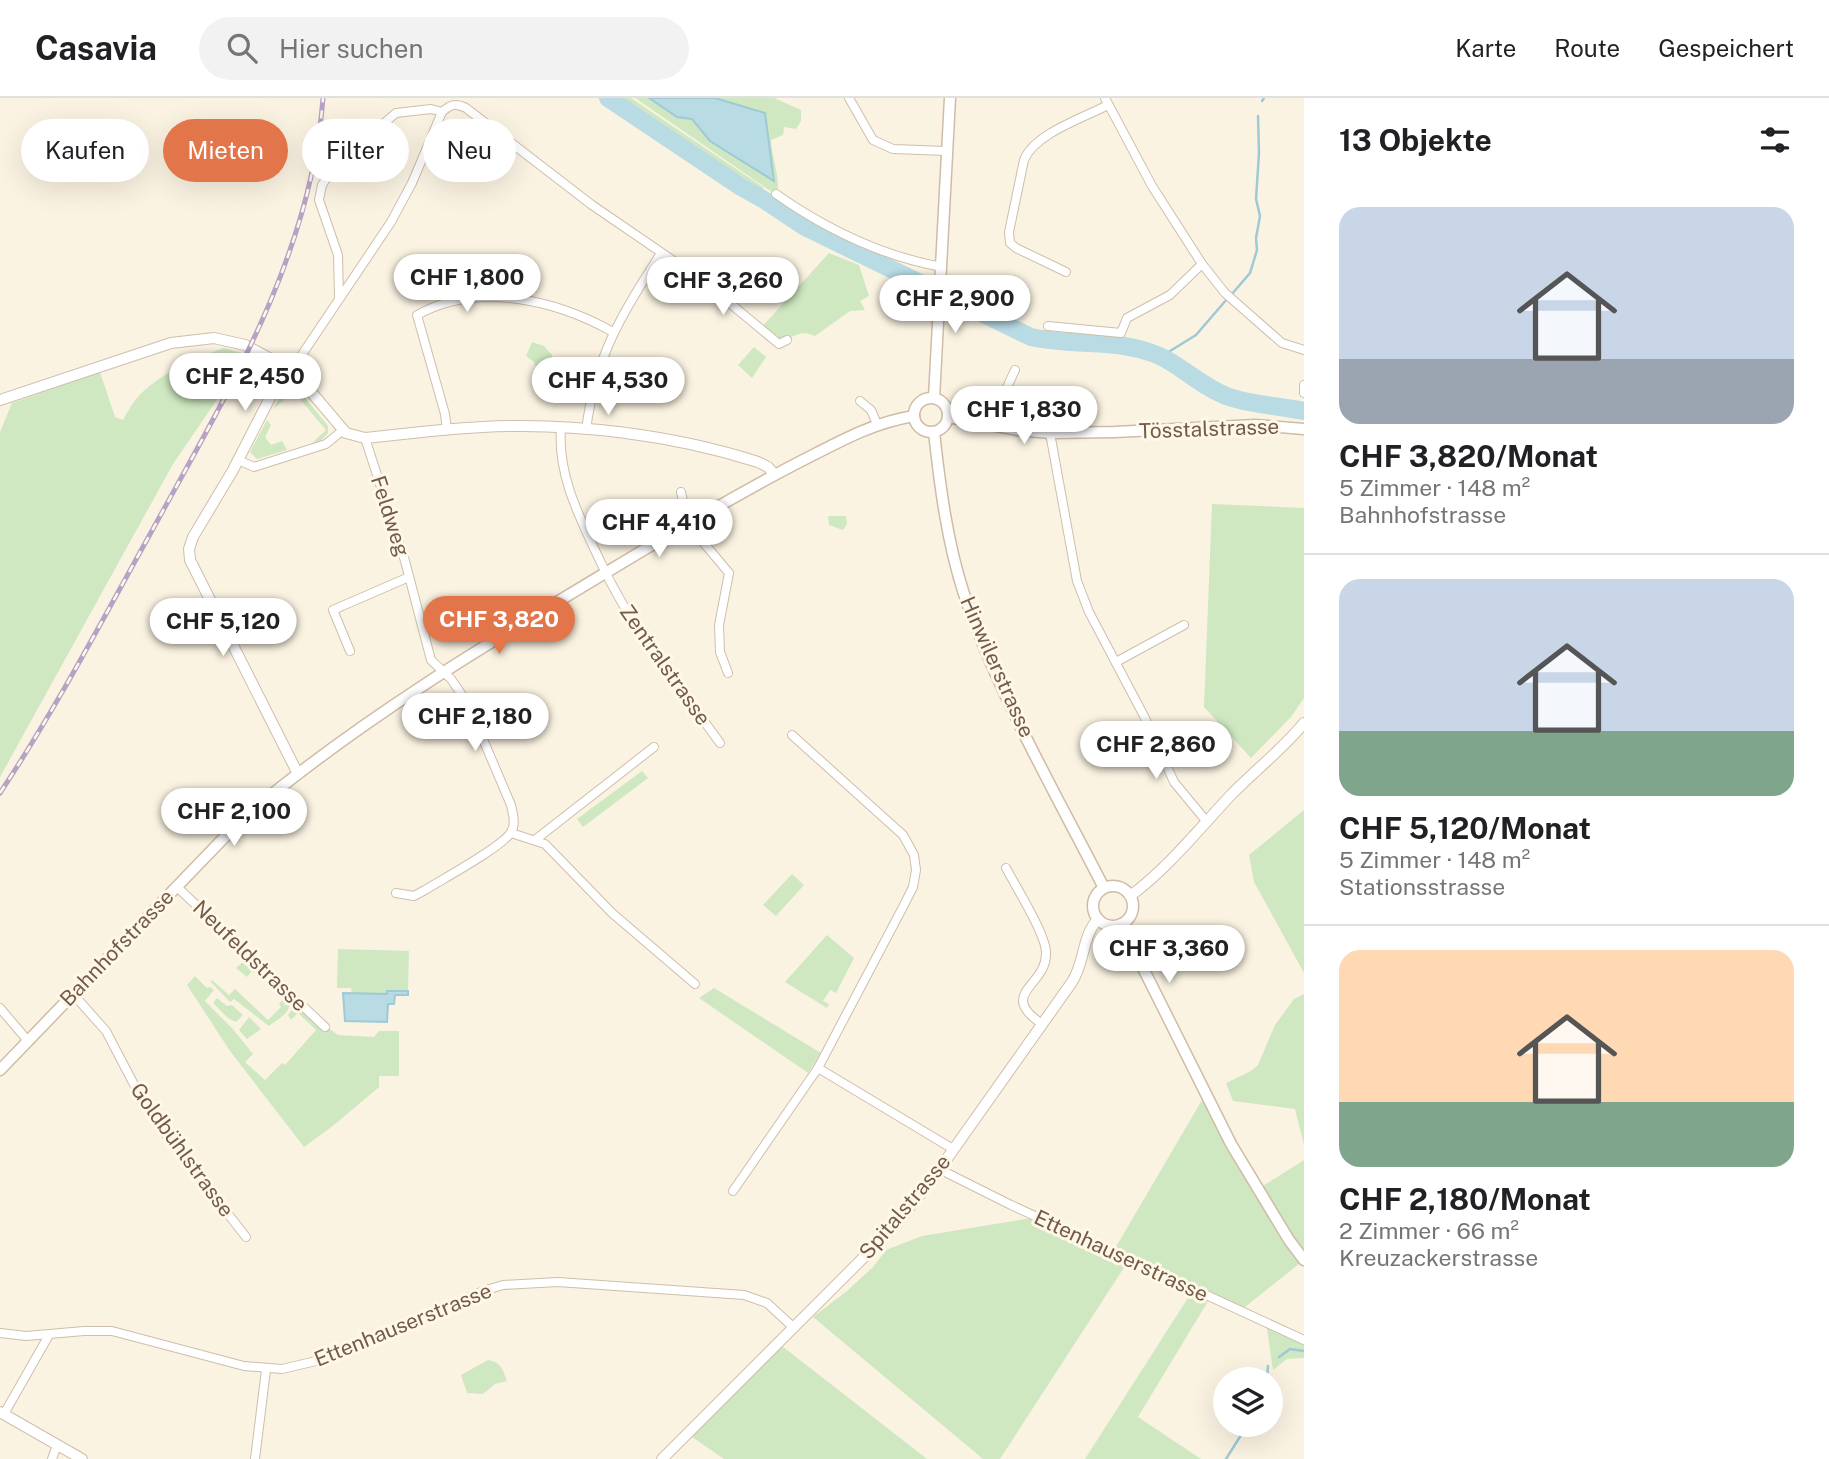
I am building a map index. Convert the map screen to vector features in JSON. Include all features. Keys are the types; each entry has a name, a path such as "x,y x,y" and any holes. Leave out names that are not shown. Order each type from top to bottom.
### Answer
{"main road":[{"path":"934,398 950,98"},
{"path":"934,398 943,403 948,417 943,426 934,432 923,430 915,422 914,416 919,402 934,398"},
{"name":"Bahnhofstrasse","path":"0,1070 243,818 362,727 443,672 775,474 877,424 914,416"},
{"name":"Tösstalstrasse","path":"948,417 1050,433 1255,425 1304,429"},
{"name":"Hinwilerstrasse","path":"934,432 947,527 964,593 1013,707 1104,888"},
{"path":"1116,886 1130,896 1132,911 1121,924 1109,925 1098,919 1093,910 1094,899 1104,888 1116,886"},
{"path":"1121,924 1231,1144 1304,1260"}],"street":[{"path":"849,98 867,133 878,143 893,149 946,150"},
{"path":"298,774 190,560 189,549 193,537 238,460 278,382 280,371 299,359 391,222 405,197 442,111 460,101 592,205 703,281 779,344 787,340"},
{"path":"1066,272 1010,243 1009,232 1024,160 1029,149 1039,141 1106,101 1152,186 1202,264 1225,292 1282,342 1304,350"},
{"path":"339,299 338,255 319,200 322,185 335,165 396,113 431,109 442,111"},
{"path":"776,194 830,229 884,252 942,267"},
{"path":"586,430 594,383 613,332 661,253"},
{"path":"1048,327 1121,332 1127,318 1170,295 1202,264"},
{"path":"447,430 445,414 417,315 433,306 456,301 516,299 543,303 568,311 613,332"},
{"path":"0,400 171,343 193,339 223,339 250,347 276,363 280,371 307,387"},
{"path":"299,359 299,374 307,387 342,430 353,436 365,438 514,426 586,430 690,443 730,453 768,467 775,474"},
{"path":"990,424 1015,370"},
{"path":"1304,385 1304,393"},
{"path":"860,401 871,410 877,424"},
{"name":"Zentralstrasse","path":"561,428 562,450 571,494 605,573 626,613 720,743"},
{"path":"238,460 254,467 326,444 342,430"},
{"path":"1050,433 1077,581 1089,612 1144,716 1174,782 1207,822"},
{"name":"Feldweg","path":"365,438 409,577 431,660 451,679 481,730 511,805 514,822 511,833"},
{"path":"681,492 688,524 729,573 719,625 720,652 728,673"},
{"path":"350,651 333,610 409,577"},
{"path":"1116,662 1184,625"},
{"path":"1130,896 1192,839 1304,723"},
{"path":"733,1191 818,1068 913,887 916,862 912,848 903,835 792,735"},
{"path":"535,839 654,747"},
{"path":"396,893 414,896 511,833 535,839 553,851 612,913 695,984"},
{"path":"1006,868 1044,945 1045,961 1022,1003 1026,1012 1042,1024"},
{"name":"Neufeldstrasse","path":"176,886 325,1027"},
{"name":"Spitalstrasse","path":"662,1459 887,1234 939,1169 1078,972 1089,930 1098,919"},
{"name":"Goldbühlstrasse","path":"73,994 106,1031 139,1096 164,1133 246,1237"},
{"path":"0,1008 28,1041"},
{"path":"818,1068 953,1149"},
{"name":"Ettenhauserstrasse","path":"939,1169 1010,1205 1304,1340"},
{"name":"Ettenhauserstrasse","path":"0,1333 26,1336 112,1331 266,1370 293,1367 334,1357 483,1291 534,1282 586,1283 744,1295 766,1303 794,1328"},
{"path":"49,1335 2,1413 82,1459"},
{"path":"255,1459 266,1370"},
{"path":"52,1459 57,1445"}],"green space":[{"path":"608,98 631,98 763,187 766,201 741,187"},
{"path":"635,98 774,98 801,110 801,121 796,129 784,127 783,135 771,140 778,192 772,192"},
{"path":"829,253 859,265 869,296 860,301 865,310 850,311 815,336 801,334 779,344 760,329"},
{"path":"532,342 544,346 552,355 552,371 539,376 534,362 526,356"},
{"path":"754,347 766,357 752,378 738,365"},
{"path":"224,348 241,353 216,401 173,464 0,777 0,432 12,403 100,372 115,417 123,420 136,399 147,388 189,362"},
{"path":"257,359 270,372 269,386 247,374"},
{"path":"293,390 302,394 328,426 328,433 322,440 312,443 326,430 294,392 273,409 281,395"},
{"path":"267,420 271,425 265,437 271,445 282,441 287,450 257,459 250,452"},
{"path":"1212,504 1304,508 1304,698 1291,717 1251,758 1204,707"},
{"path":"828,516 846,516 847,524 843,530 829,525"},
{"path":"642,771 648,778 583,827 577,819"},
{"path":"1304,810 1304,973 1254,882 1249,855"},
{"path":"792,874 804,885 776,916 763,905"},
{"path":"827,935 854,958 836,993 830,990 823,1001 829,1004 827,1008 785,982"},
{"path":"338,949 409,951 408,991 388,991 387,994 352,993 351,988 337,988"},
{"path":"247,958 259,969 257,975 252,971 247,977 236,968"},
{"path":"195,976 207,988 214,990 205,1001 253,1054 245,1062 265,1080 282,1063 285,1065 316,1030 298,1013 291,1020 288,1015 296,1004 338,1035 374,1037 379,1031 399,1031 399,1076 379,1076 379,1087 304,1147 230,1051 187,985"},
{"path":"212,980 229,995 235,989 268,1020 281,1007 279,1004 283,999 275,992 280,989 289,1001 288,1010 269,1026 234,999 230,1002"},
{"path":"714,988 821,1053 808,1073 699,998"},
{"path":"1304,994 1304,1145 1295,1109 1233,1101 1226,1083 1258,1065 1275,1025 1294,999"},
{"path":"217,998 227,1006 232,1005 243,1015 236,1022 228,1018 213,1003"},
{"path":"249,1017 261,1029 247,1039 239,1030"},
{"path":"1206,1093 1258,1189 1304,1160 1304,1260 1240,1311 1210,1298 1138,1417 1201,1459 1085,1459 1193,1290 1113,1252"},
{"path":"1031,1218 1127,1263 1000,1459 983,1459 813,1317 847,1291 873,1267 886,1250 922,1236"},
{"path":"1266,1323 1304,1340 1304,1358 1287,1359 1273,1367"},
{"path":"782,1346 927,1459 724,1459 692,1437"},
{"path":"488,1360 499,1365 507,1381 495,1384 483,1394 467,1393 461,1375"}],"water":[{"path":"649,98 715,98 765,113 774,181 710,141 692,119 677,117"},
{"path":"387,991 408,991 408,995 395,995 394,1004 388,1004 387,1022 345,1021 343,993 387,994"}],"waterway":[{"path":"608,98 805,227 1031,337 1135,348 1160,356 1218,393 1247,402 1304,411"},
{"path":"1232,294 1250,273 1257,250 1260,216 1256,199 1258,116"},
{"path":"1162,356 1196,335 1227,299"},
{"path":"1279,1357 1290,1349 1304,1351"},
{"path":"1226,1459 1240,1437"}],"railway":[{"path":"0,793 98,628 210,425 262,321 284,268 302,213 315,156 323,98"}]}
